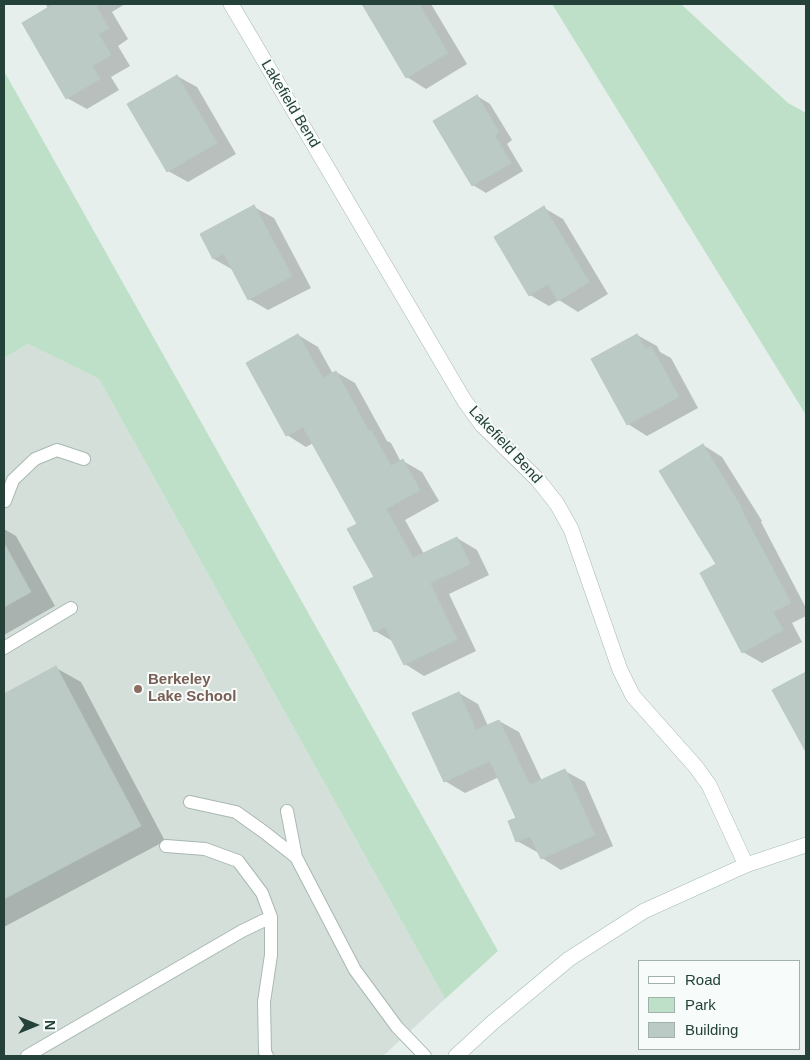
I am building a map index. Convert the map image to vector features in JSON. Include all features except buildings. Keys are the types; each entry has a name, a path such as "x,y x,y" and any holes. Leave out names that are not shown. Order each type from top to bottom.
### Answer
{"street":[{"name":"Lakefield Bend","path":"231,4 464,400 482,425 538,480 557,504 571,529 620,670 634,696 696,767 709,786 746,865"},
{"path":"456,1056 492,1022 569,959 644,911 746,865 806,845"}],"lane":[{"path":"4,501 13,480 35,459 57,450 84,459"},
{"path":"4,648 71,608"},
{"path":"190,802 236,812 296,857"},
{"path":"287,810 296,857 355,970 397,1027 425,1056"},
{"path":"166,846 205,849 238,861 262,893 271,917 271,955 264,1002 265,1052 267,1056"},
{"path":"27,1056 242,931 271,917"}],"shaded area":[{"name":"Berkeley Lake School","path":"28,344 99,379 445,999 383,1056 4,1056 4,358"}],"green space":[{"path":"552,4 681,4 788,103 806,113 806,415"},
{"path":"4,71 498,951 445,999 99,379 28,344 4,358"}],"place":[{"name":"Berkeley Lake School","path":"138,689"}]}
